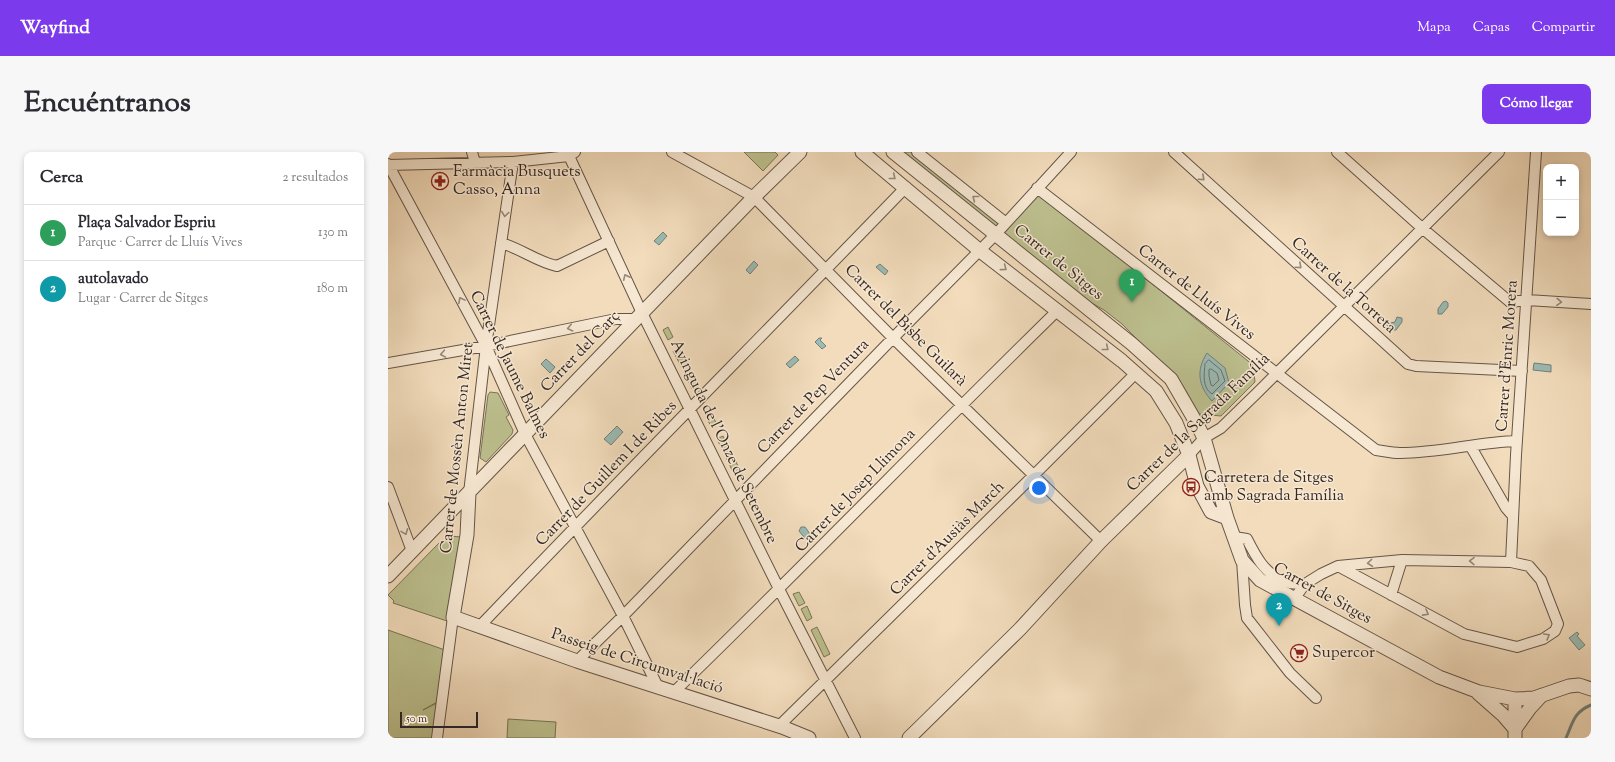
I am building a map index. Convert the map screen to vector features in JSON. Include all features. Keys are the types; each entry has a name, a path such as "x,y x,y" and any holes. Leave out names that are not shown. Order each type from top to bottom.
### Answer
{"street":[{"path":"472,152 475,163"},
{"name":"Carrer del Bisbe Guilarà","path":"672,152 686,155 754,198 893,338 1101,542"},
{"name":"Carrer del Carç","path":"388,576 800,152"},
{"path":"862,152 906,187 979,250 1058,310 1156,391 1176,423 1188,455 1197,486 1211,512 1227,518"},
{"name":"Carrer de Sitges","path":"894,152 1132,344 1171,379 1204,438 1227,518 1242,560 1260,580 1294,600 1439,678 1477,691"},
{"name":"Carrer de Sitges","path":"917,152 1006,222"},
{"name":"Carrer de Pep Ventura","path":"577,661 623,616 996,234 1071,152"},
{"name":"Carrer de la Torreta","path":"1174,152 1408,364 1416,366 1522,371"},
{"path":"1338,152 1422,228 1510,302 1527,300 1591,304"},
{"name":"Carrer de la Sagrada Família","path":"909,738 1020,628 1101,542 1204,438 1221,428 1277,374 1343,306 1499,152"},
{"name":"Carrer d'Enric Morera","path":"1511,562 1517,441 1536,152"},
{"path":"388,165 513,162 572,154"},
{"name":"Avinguda de l'Onze de Setembre","path":"572,154 639,316 691,409 779,590 854,738"},
{"name":"Carrer de Mossèn Anton Miret","path":"437,738 453,617 467,535 469,493 486,346 513,162"},
{"name":"Carrer de Jaume Balmes","path":"388,165 486,346 525,434 623,616 658,686"},
{"name":"Carrer de Guillem I de Ribes","path":"480,626 575,526 691,409 906,187"},
{"name":"Carrer de Lluís Vives","path":"1037,188 1376,450 1400,453 1471,447 1495,442 1517,441"},
{"path":"501,243 511,246 548,264 556,266 609,241"},
{"name":"Carrer de Josep Llimona","path":"674,692 779,590 962,404 1058,310"},
{"path":"388,363 486,346 616,319 639,316"},
{"name":"Carrer d'Ausiàs March","path":"782,727 783,722 1136,373"},
{"path":"1471,447 1506,508 1513,516"},
{"path":"388,487 412,550"},
{"path":"1234,537 1247,538 1256,557 1270,574 1283,581 1305,584"},
{"path":"1242,560 1247,618 1290,673 1316,698"},
{"path":"1392,595 1402,560"},
{"path":"1294,600 1305,584 1338,566 1402,560 1511,562 1529,566 1540,580 1558,624 1555,631 1543,639 1517,647 1464,634 1338,566"},
{"name":"Passeig de Circumval·lació","path":"453,617 577,661 782,727 809,738"},
{"path":"1477,691 1515,699 1534,698 1569,686 1579,686 1591,689"},
{"path":"1477,691 1491,704 1515,733"},
{"path":"1515,733 1530,708 1542,695"},
{"path":"1515,699 1515,733"}],"green space":[{"path":"744,152 775,152 778,155 763,171"},
{"path":"901,152 913,152 1002,223 996,229"},
{"path":"1038,192 1253,365 1255,382 1221,416 1199,414 1183,386 1122,324 1104,310 1076,294 1001,232"},
{"path":"668,327 673,337 668,340 663,330"},
{"path":"679,348 688,365 682,368 673,351"},
{"path":"689,368 698,386 692,389 684,371"},
{"path":"490,392 498,393 509,415 506,417 513,430 512,434 486,462 480,458 488,395"},
{"path":"712,414 717,425 712,428 706,417"},
{"path":"723,436 742,474 735,476 717,439"},
{"path":"450,536 461,537 450,622 393,603 394,601 388,595 439,543 442,544"},
{"path":"799,592 805,603 799,606 793,594"},
{"path":"807,606 812,618 807,621 801,609"},
{"path":"817,627 830,654 824,657 811,630"},
{"path":"388,630 445,650 439,701 423,710 439,702 434,738 388,738"},
{"path":"508,719 556,722 555,738 507,738"}],"water":[{"path":"663,232 667,236 659,245 654,241"},
{"path":"754,261 758,265 750,274 746,270"},
{"path":"880,264 888,271 885,275 876,267"},
{"path":"1446,301 1448,303 1448,307 1442,314 1438,314 1438,309 1443,302"},
{"path":"1397,317 1402,318 1402,322 1396,330 1391,330 1386,324 1395,322"},
{"path":"819,338 822,338 820,340 826,346 822,349 815,342"},
{"path":"1207,353 1225,368 1229,383 1212,401 1204,390 1200,378 1201,366"},
{"path":"795,356 799,360 790,368 786,364"},
{"path":"546,359 555,367 550,373 541,364"},
{"path":"1534,363 1551,365 1551,372 1533,370"},
{"path":"617,426 623,432 611,445 604,439"},
{"path":"801,527 805,527 813,538 808,542 799,531"},
{"path":"1577,632 1579,634 1577,636 1585,645 1579,650 1569,638"}],"waterway":[{"path":"1566,738 1577,714 1591,705"}],"place":[{"name":"Farmàcia Busquets Casso, Anna","path":"440,181"},
{"name":"Plaça Salvador Espriu","path":"1132,302"},
{"name":"Carretera de Sitges amb Sagrada Família","path":"1191,487"},
{"name":"autolavado","path":"1279,626"},
{"name":"Supercor","path":"1299,653"}]}
